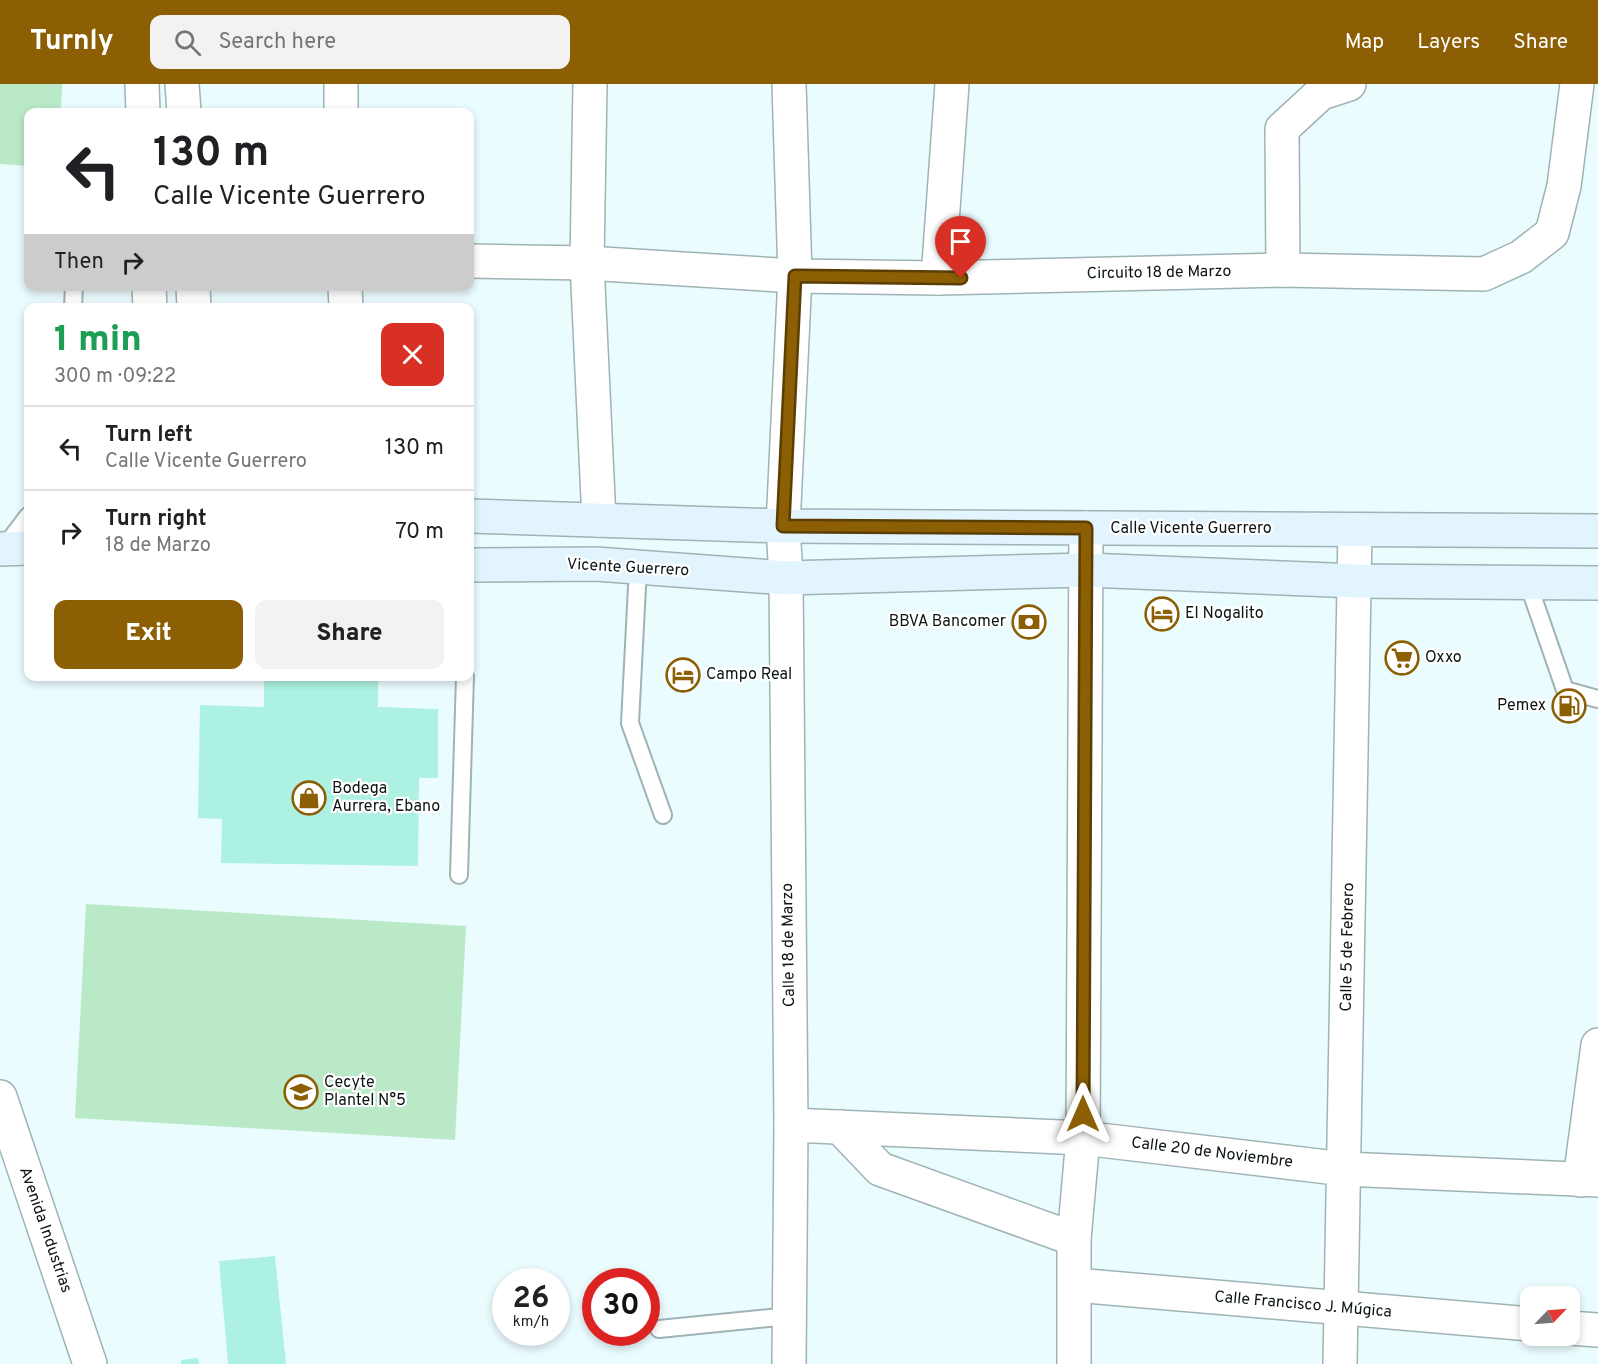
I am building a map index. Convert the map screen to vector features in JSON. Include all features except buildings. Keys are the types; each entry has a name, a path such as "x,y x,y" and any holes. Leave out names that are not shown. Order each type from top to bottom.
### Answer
{"street":[{"path":"142,84 143,108"},
{"path":"182,84 184,108"},
{"path":"341,84 341,108"},
{"path":"590,84 587,263 599,520"},
{"path":"789,84 795,276"},
{"path":"938,278 952,84"},
{"path":"1283,270 1282,129 1321,93 1349,84"},
{"name":"Circuito 18 de Marzo","path":"474,261 587,263 795,276 938,278 1283,270 1484,274 1521,257 1552,233 1564,186 1577,84"},
{"name":"Calle 18 de Marzo","path":"789,1364 791,1125 786,578 783,526 795,276"},
{"path":"474,516 783,526"},
{"name":"Calle Vicente Guerrero","path":"783,526 1598,531"},
{"path":"1074,1364 1074,1239 1083,1137 1086,528"},
{"name":"Calle 5 de Febrero","path":"1340,1364 1356,581 1355,530"},
{"name":"Vicente Guerrero","path":"474,565 596,564 786,578"},
{"path":"786,578 1086,570 1356,581 1598,583"},
{"path":"1589,1180 1598,1045"},
{"name":"Avenida Industrias","path":"0,1097 90,1364"},
{"name":"Calle 20 de Noviembre","path":"791,1125 1083,1137 1344,1169 1589,1180"},
{"path":"840,1127 880,1169 1074,1239"},
{"name":"Calle Francisco J. Múgica","path":"1075,1285 1520,1323"},
{"path":"1580,1329 1598,1330"}],"lane":[{"path":"11,549 24,524"},
{"path":"638,567 630,723 663,815"},
{"path":"1528,583 1564,690 1598,699"},
{"path":"459,875 465,681"},
{"path":"660,1329 789,1316"}],"green space":[{"path":"0,84 62,84 61,108 24,108 24,166 0,164"},
{"path":"86,904 466,926 455,1140 75,1118"}],"place":[{"name":"El Nogalito","path":"1162,614"},
{"name":"BBVA Bancomer","path":"1029,622"},
{"name":"Oxxo","path":"1402,658"},
{"name":"Campo Real","path":"683,675"},
{"name":"Pemex","path":"1569,706"},
{"name":"Bodega Aurrera, Ebano","path":"309,798"},
{"name":"Cecyte Plantel N°5","path":"301,1092"}],"route":[{"path":"961,278 795,276 783,526 1086,528 1083,1114"}]}
